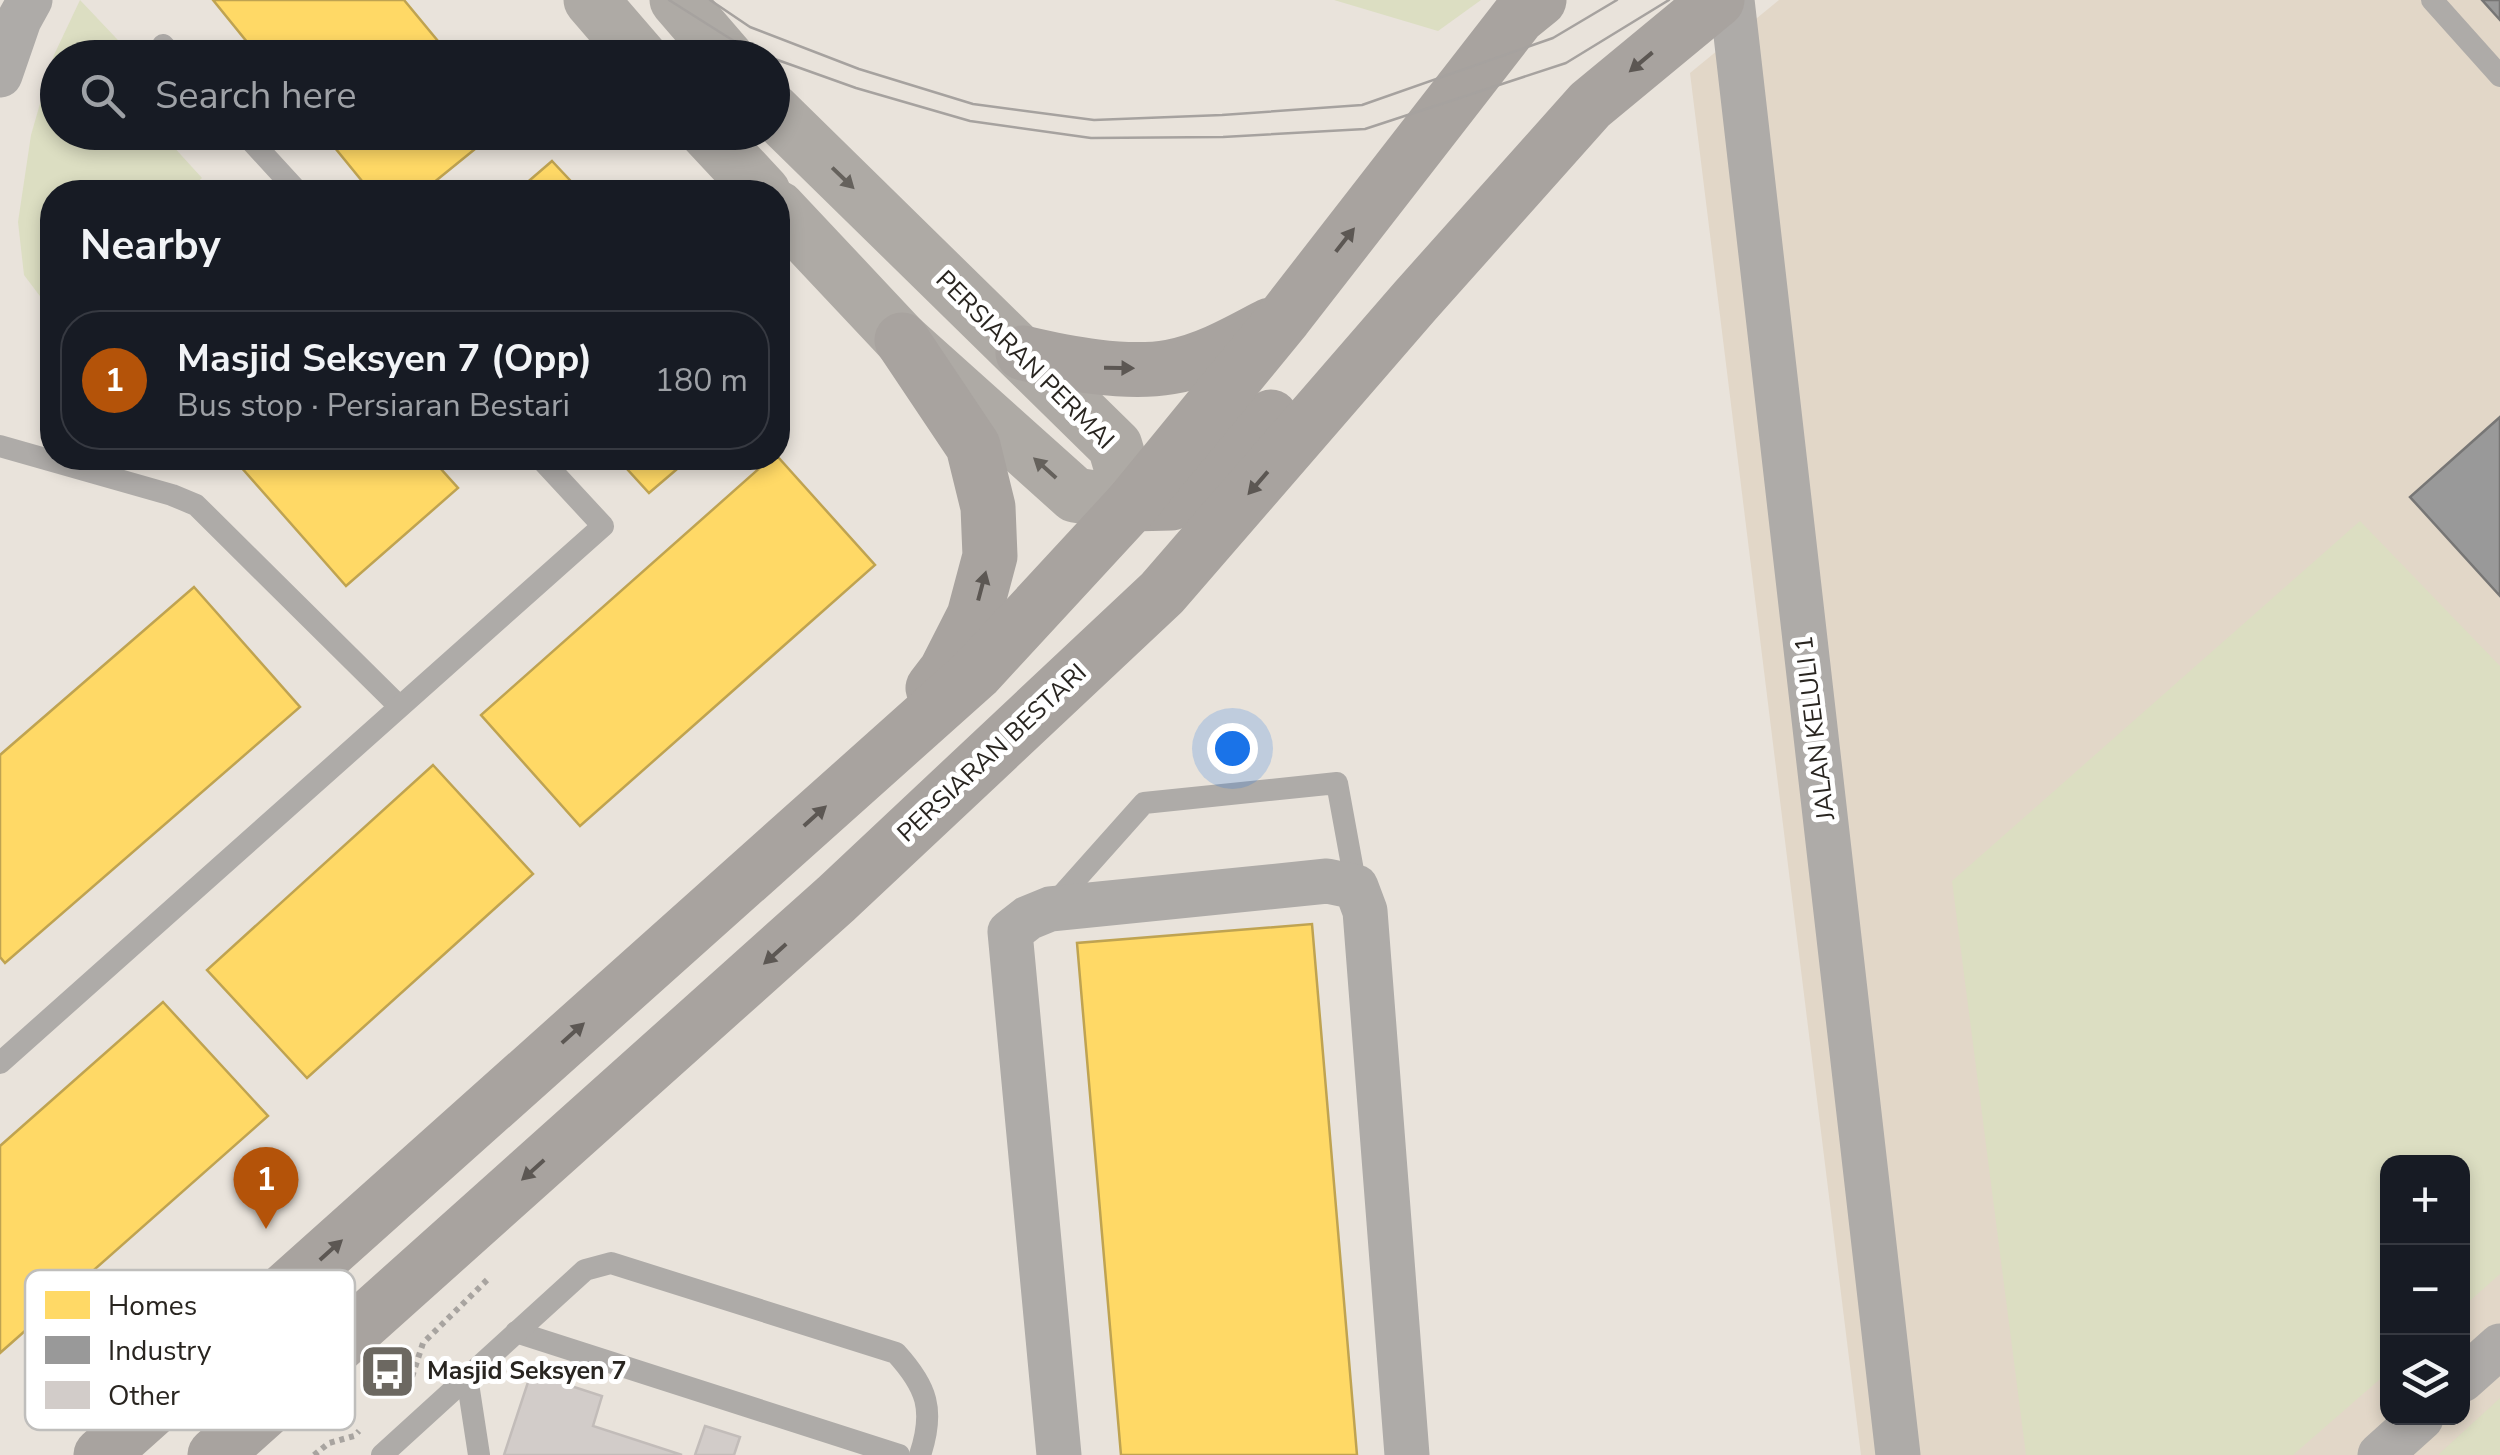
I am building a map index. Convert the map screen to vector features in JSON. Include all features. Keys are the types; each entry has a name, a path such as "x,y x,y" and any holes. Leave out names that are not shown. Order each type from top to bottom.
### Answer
{"main road":[{"path":"591,0 625,40"},
{"path":"677,0 711,40"},
{"path":"308,1270 976,673 1132,504 1285,317 1518,17 1539,0"},
{"name":"PERSIARAN BESTARI","path":"355,1330 836,899 1162,594 1590,105 1716,0"},
{"name":"PERSIARAN PERMAI","path":"790,127 1116,446 1132,504"},
{"path":"724,150 751,180"},
{"path":"790,221 902,340 1075,495 1132,504 1171,503 1210,479 1327,360 1415,301"},
{"path":"1023,353 1109,369 1169,367 1220,351 1285,317"},
{"path":"880,758 946,670 974,616 990,556 988,507 972,446 902,340"},
{"path":"836,899 880,821 1136,567 1140,534 1132,504"},
{"path":"102,1455 130,1430"},
{"name":"PERSIARAN BESTARI","path":"215,1455 243,1430"}],"street":[{"path":"0,75 30,0"},
{"name":"JALAN KELULI 1","path":"1732,0 1898,1455"},
{"path":"1059,1455 1010,932 1050,908 1327,881 1356,887 1365,911 1407,1455"},
{"path":"2470,1373 2500,1346"},
{"path":"2380,1455 2413,1425"}],"lane":[{"path":"2432,0 2500,76"},
{"path":"260,150 287,180"},
{"path":"0,446 40,457"},
{"path":"86,470 172,494 196,505 399,706"},
{"path":"0,1064 603,526 551,470"},
{"path":"1050,908 1144,803 1336,782 1356,887"},
{"path":"382,1455 400,1445 467,1377 585,1270 610,1264 896,1353 917,1376 927,1405 926,1437 920,1455"},
{"path":"516,1332 899,1455"},
{"path":"467,1377 479,1455"}],"shaded area":[{"path":"1779,0 2500,0 2500,1455 1861,1455 1690,73"}],"green space":[{"path":"80,0 118,40 61,40"},
{"path":"1334,0 1481,0 1438,31"},
{"path":"40,104 40,150 176,150 202,178 40,180 40,296 24,275 18,222 31,135"},
{"path":"2360,521 2500,666 2500,1274 2470,1301 2470,1155 2380,1155 2380,1379 2293,1455 2026,1455 1952,881"},
{"path":"2500,1398 2500,1455 2438,1455"}],"building: Homes":[{"path":"213,0 404,0 437,40 245,40"},
{"path":"337,150 474,150 437,180 361,180"},
{"path":"552,161 570,180 530,180"},
{"path":"244,470 442,470 458,488 346,586"},
{"path":"628,470 676,470 649,493"},
{"path":"757,470 790,470 875,565 580,826 481,715"},
{"path":"194,587 300,707 5,963 0,957 0,755"},
{"path":"433,765 533,874 307,1078 207,970"},
{"path":"1312,924 1357,1455 1121,1455 1077,943"},
{"path":"163,1002 268,1116 94,1270 25,1270 25,1331 0,1353 0,1146"}],"building: Industry":[{"path":"2482,0 2500,0 2500,20"},
{"path":"2500,417 2500,596 2410,497"}],"building: Other":[{"path":"531,1373 602,1396 593,1426 682,1455 504,1455"},
{"path":"705,1426 740,1437 734,1455 695,1455"}],"tram line":[{"path":"669,0 732,40"},
{"path":"710,0 750,27 784,40"},
{"path":"790,42 859,69 973,104 1094,120 1222,115 1362,105 1553,38 1617,0"},
{"path":"790,64 970,121 1091,138 1223,137 1365,129 1566,63 1669,0"}],"place":[{"name":"Masjid Seksyen 7 (Opp)","path":"266,1229"},
{"name":"Masjid Seksyen 7","path":"388,1371"}]}
